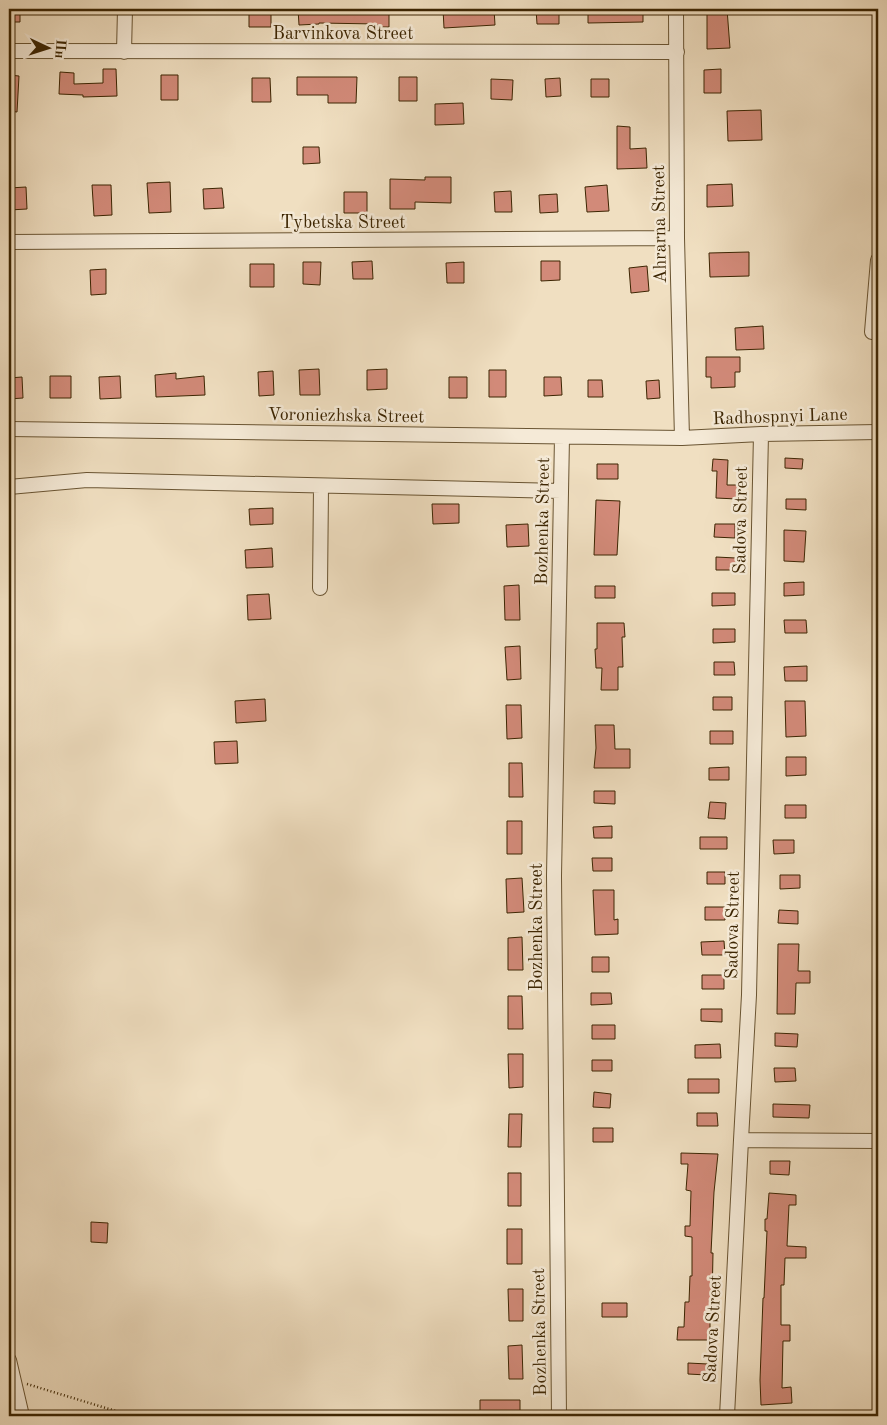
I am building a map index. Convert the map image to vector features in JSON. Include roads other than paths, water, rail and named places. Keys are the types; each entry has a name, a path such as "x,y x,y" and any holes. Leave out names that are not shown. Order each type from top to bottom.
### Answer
{"street":[{"path":"124,52 125,9"},
{"name":"Ahrarna Street","path":"676,9 677,238 682,438"},
{"name":"Barvinkova Street","path":"9,51 676,52"},
{"name":"Tybetska Street","path":"9,242 677,238"},
{"path":"872,332 878,260"},
{"name":"Voroniezhska Street","path":"9,429 682,438"},
{"name":"Radhospnyi Lane","path":"682,438 761,434 878,432"},
{"name":"Sadova Street","path":"727,1416 750,995 761,434"},
{"name":"Bozhenka Street","path":"558,1416 554,876 562,437"},
{"path":"9,487 87,480 208,482 321,487 561,491"},
{"path":"320,588 321,487"},
{"path":"741,1140 878,1141"},
{"path":"9,1360 22,1416"}]}
